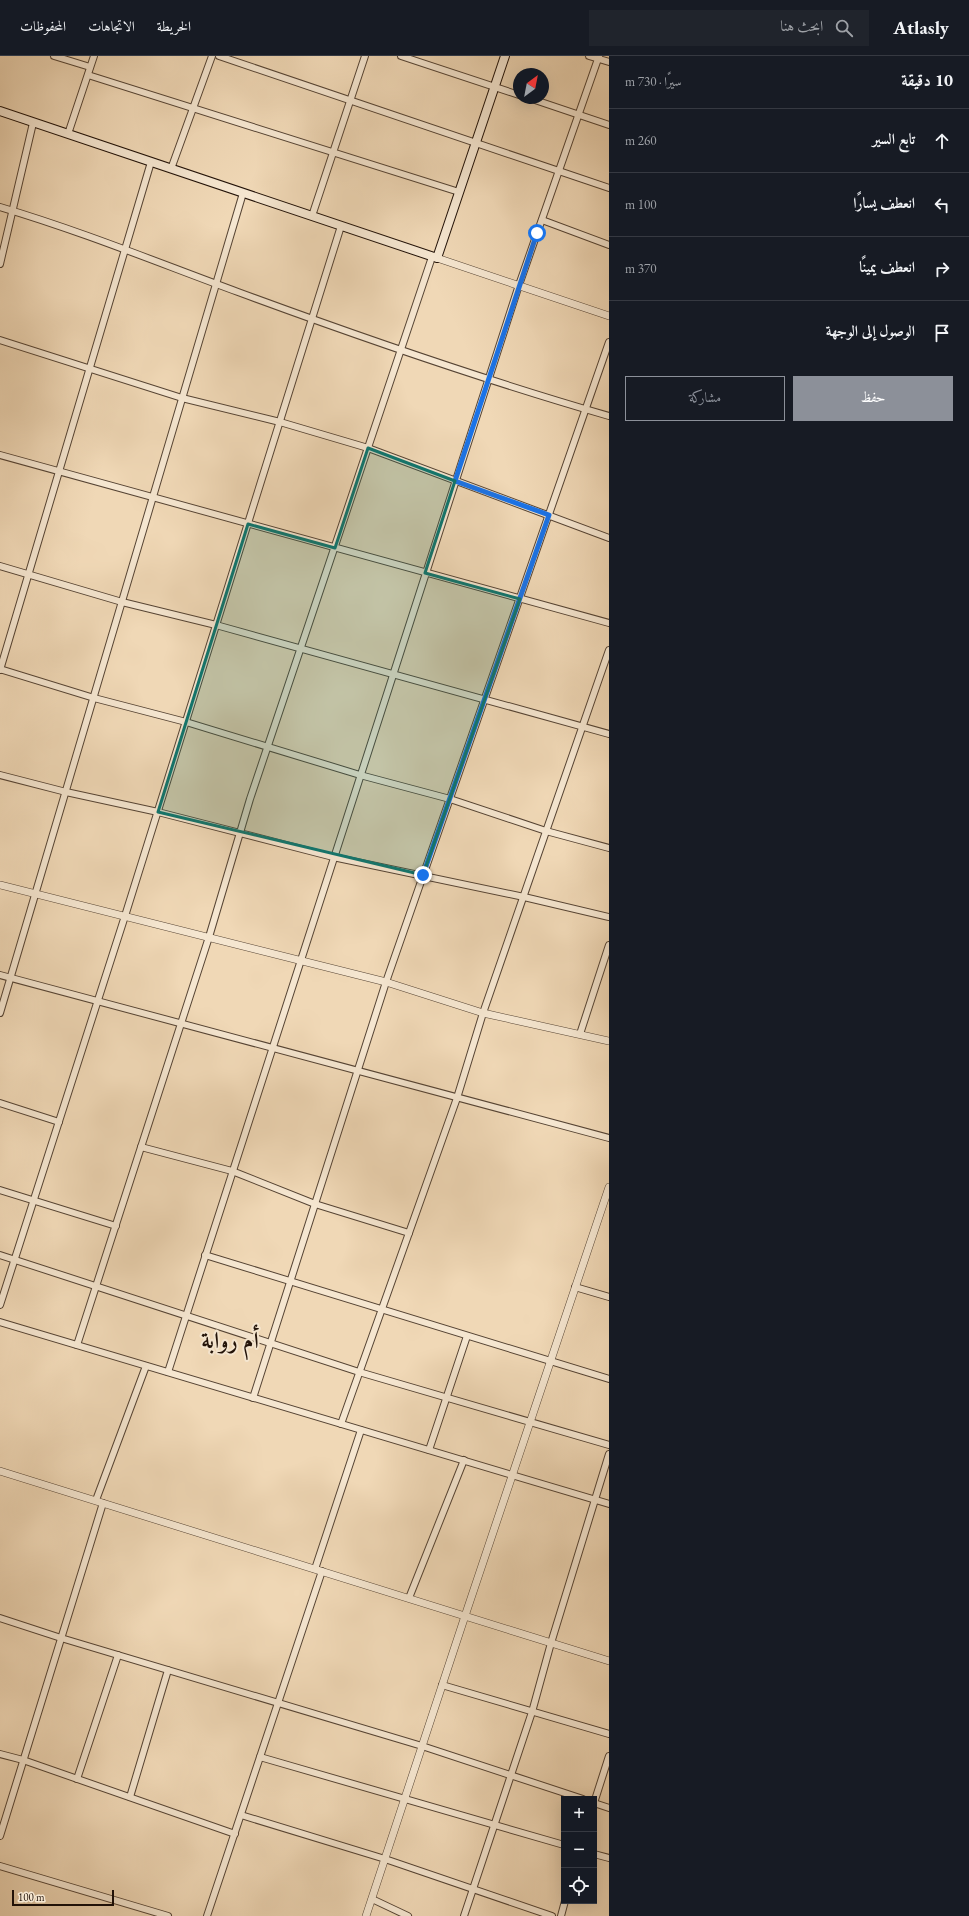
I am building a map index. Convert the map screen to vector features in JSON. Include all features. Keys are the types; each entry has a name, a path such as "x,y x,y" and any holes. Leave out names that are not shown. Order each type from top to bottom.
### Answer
{"main road":[{"path":"0,112 435,258 505,56"}],"street":[{"path":"54,56 90,67"},
{"path":"68,134 94,56"},
{"path":"171,169 212,56"},
{"path":"219,56 609,188"},
{"path":"312,216 365,56"},
{"path":"401,56 513,93"},
{"path":"589,56 599,57 609,62"},
{"path":"168,1372 488,378 599,57"},
{"path":"88,75 459,192"},
{"path":"546,104 609,125"},
{"path":"0,264 33,123"},
{"path":"151,162 0,669 94,698 186,722 268,746 360,775 450,799 546,831 609,848"},
{"path":"0,1013 243,193"},
{"path":"0,207 125,249 216,284 400,350 609,416"},
{"path":"542,220 609,245"},
{"path":"0,1305 158,812 341,226"},
{"path":"77,1345 182,1024 268,746 400,350 435,258 609,315"},
{"path":"0,340 182,398 280,422 368,448 609,538"},
{"path":"253,1398 386,982 609,342"},
{"path":"0,455 609,623"},
{"path":"0,566 122,602 216,625 609,734"},
{"path":"341,1424 457,1098 483,1013 609,650"},
{"path":"0,775 66,792 158,812 240,834 333,856 609,917"},
{"path":"0,885 386,982 483,1013 609,1041"},
{"path":"580,1034 609,945"},
{"path":"0,975 609,1138"},
{"path":"0,1103 59,1122"},
{"path":"141,1147 232,1171 315,1204 409,1233"},
{"path":"366,1916 609,1187"},
{"path":"0,1190 116,1226"},
{"path":"0,1255 359,1372 609,1445"},
{"path":"205,1255 609,1379"},
{"path":"575,1287 609,1297"},
{"path":"0,1322 609,1504"},
{"path":"429,1450 467,1336"},
{"path":"0,1836 61,1638 99,1502 146,1366"},
{"path":"207,1916 278,1703 361,1430"},
{"path":"464,1916 532,1712 551,1642 609,1454"},
{"path":"409,1598 464,1460"},
{"path":"0,1471 609,1661"},
{"path":"0,1618 61,1638 422,1746 574,1796"},
{"path":"77,1779 118,1655"},
{"path":"130,1797 168,1670"},
{"path":"442,1685 609,1734"},
{"path":"0,1754 23,1760 235,1834"},
{"path":"596,1796 609,1756"},
{"path":"260,1757 561,1844"},
{"path":"597,1804 609,1808"},
{"path":"241,1815 385,1860 552,1916"},
{"path":"597,1855 609,1858"},
{"path":"0,1866 168,1916"},
{"path":"372,1899 408,1916"},
{"path":"561,1916 564,1904"}],"highlighted area":[{"path":"368,448 455,481 425,573 520,599 423,875 158,812 248,524 335,548"}],"district":[{"name":"أم روابة","path":"230,1340"}],"route":[{"path":"423,875 549,515 455,481 537,233"}]}
